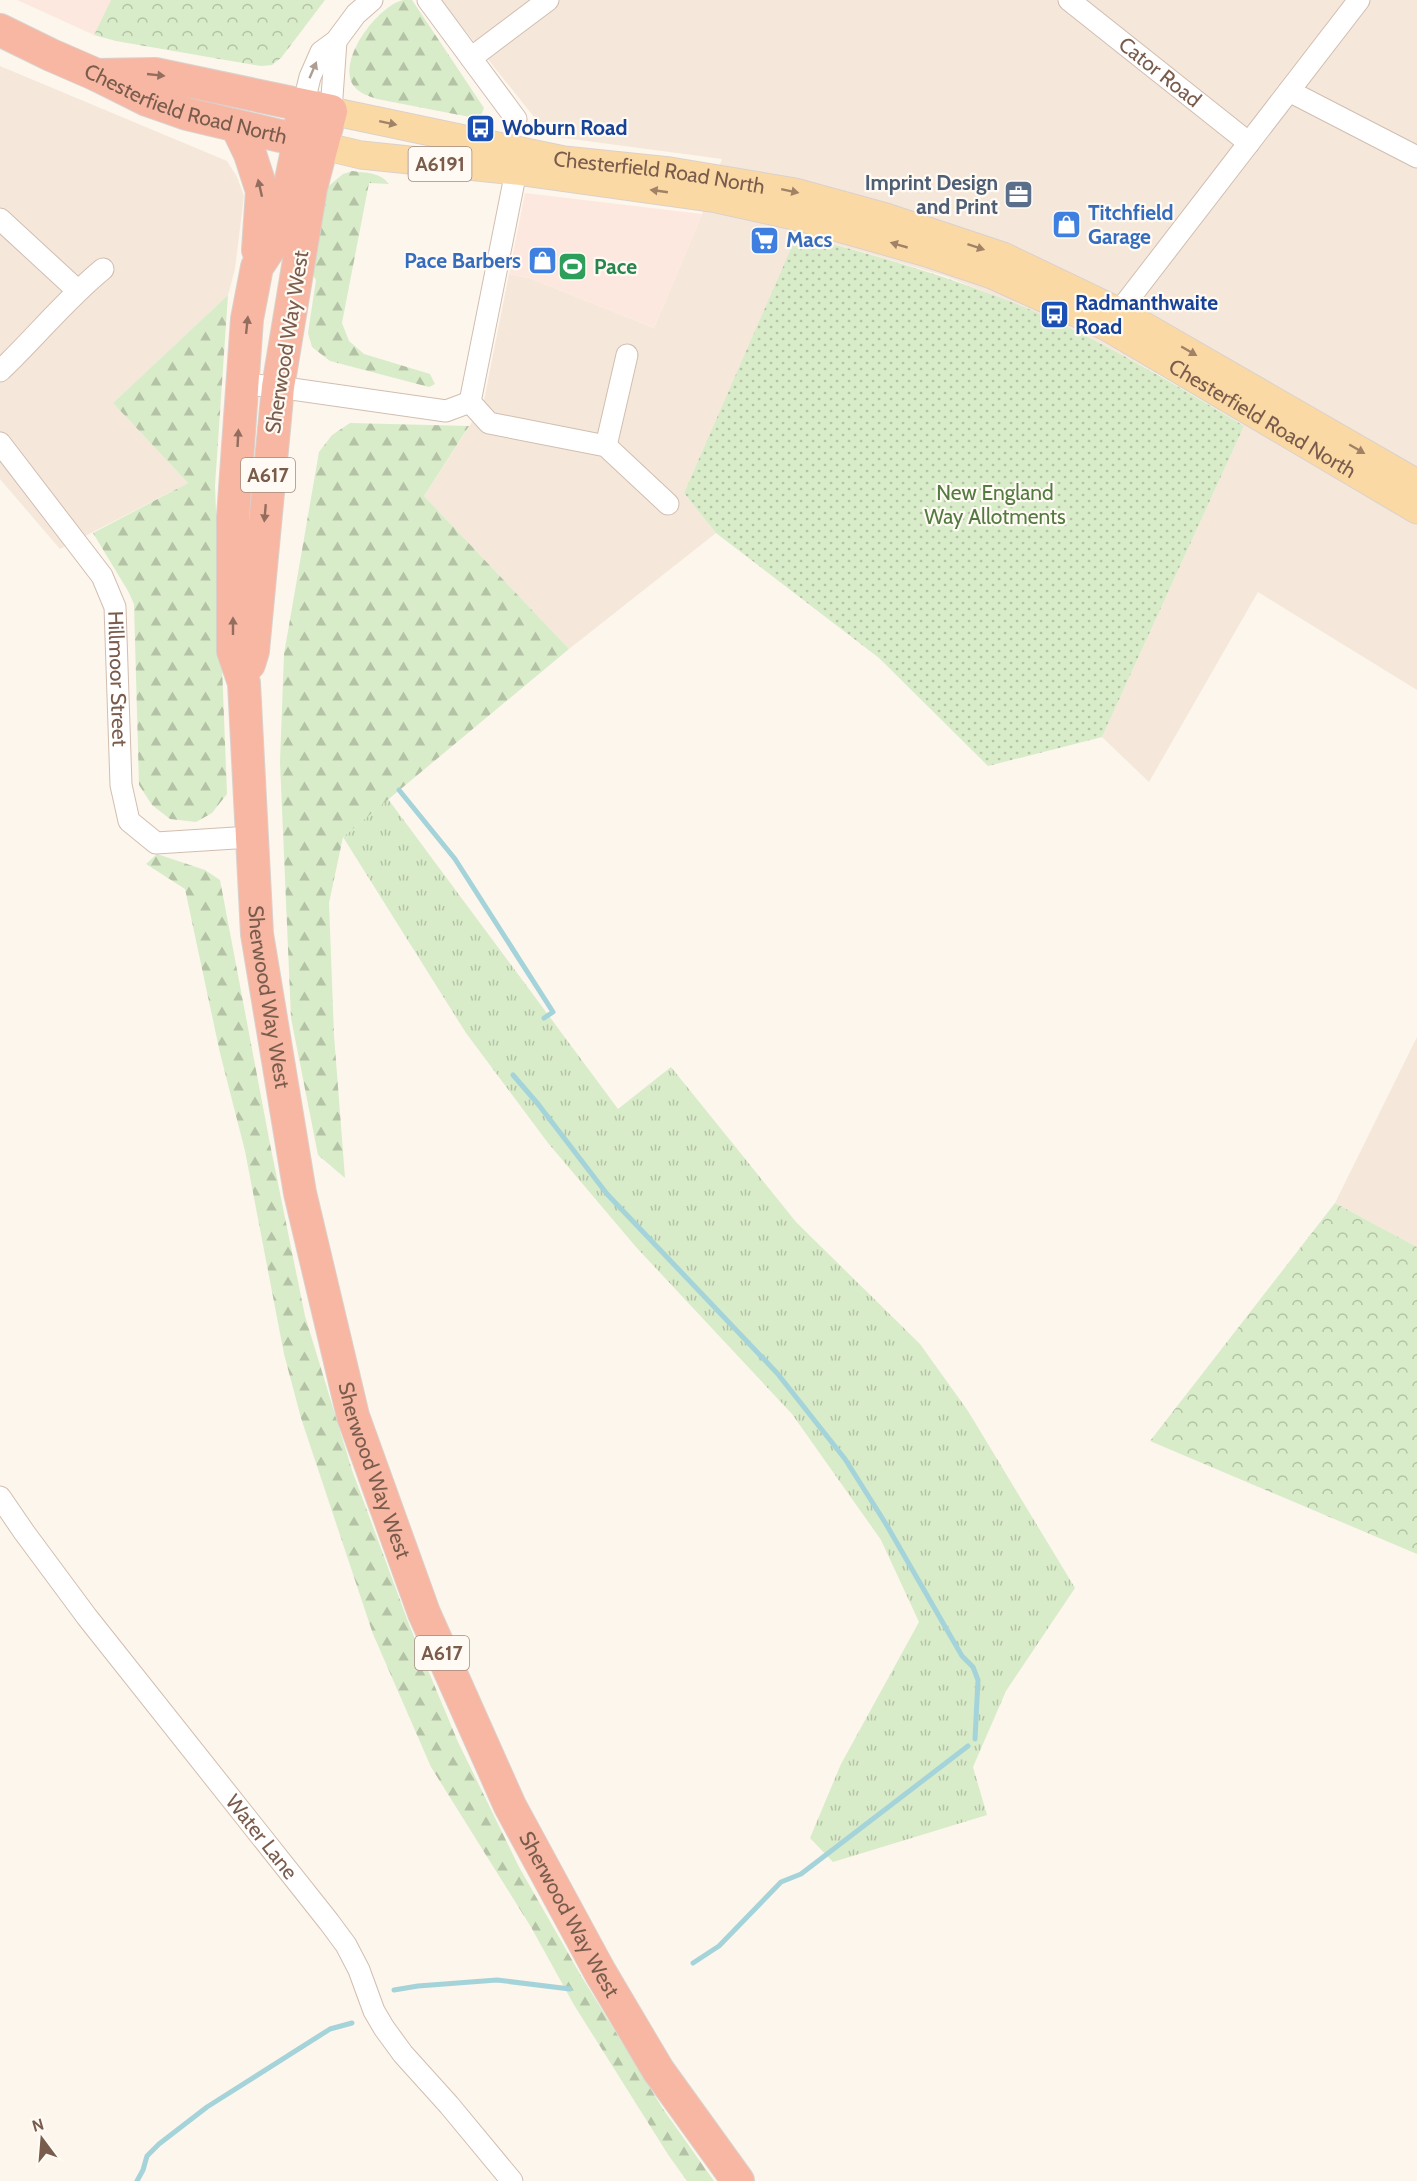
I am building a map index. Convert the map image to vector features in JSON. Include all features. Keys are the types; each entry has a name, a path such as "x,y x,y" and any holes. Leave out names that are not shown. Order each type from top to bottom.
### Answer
{"highway":[{"path":"0,30 98,75"},
{"name":"Chesterfield Road North","path":"98,75 155,74 317,108"},
{"name":"Chesterfield Road North","path":"98,75 147,100 188,114 311,144"},
{"name":"Sherwood Way West","path":"244,683 253,651 278,387 311,188 311,144 317,108"},
{"name":"A617","path":"237,127 250,154 262,191 257,267"},
{"name":"Sherwood Way West","path":"311,144 271,246 257,267 241,384 233,517 233,651 244,683 256,934 298,1182 353,1416 424,1613 510,1806 600,1972 658,2070 738,2181"}],"main road":[{"name":"Chesterfield Road North","path":"317,108 518,162"},
{"name":"Chesterfield Road North","path":"311,144 370,156 518,162 564,160 680,172 795,192 886,217 1003,256 1386,478 1417,510"},
{"name":"Chesterfield Road North","path":"1386,478 1417,483"}],"street":[{"path":"317,108 310,77 321,52 336,41 356,14 372,0"},
{"path":"428,0 516,119"},
{"path":"471,58 548,0"},
{"name":"Cator Road","path":"1069,0 1249,143"},
{"path":"1113,319 1359,0"},
{"path":"1289,91 1417,157"},
{"path":"470,402 518,162"},
{"path":"0,219 77,290"},
{"path":"0,371 23,350 77,290 103,269"},
{"path":"606,446 627,355"},
{"path":"241,384 278,387 446,411 470,402"},
{"path":"470,402 489,423 606,446 668,504"},
{"name":"Hillmoor Street","path":"0,442 102,576 115,607 121,785 129,821 156,843 251,837"},
{"name":"Water Lane","path":"0,1497 87,1617 346,1945 379,2020 403,2054 512,2181"}],"shaded area":[{"path":"17,0 111,0 94,35"},
{"path":"441,0 1417,0 1417,690 1258,592 1149,782 1102,737 1244,426 1163,377 1096,341 1021,306 945,276 798,235 684,493 716,533 569,649 424,496 483,405 509,274 529,278 654,328 702,214 722,159 549,136"},
{"path":"0,66 227,161 237,177 244,196 235,269 228,295 113,403 188,483 60,549 0,479"},
{"path":"525,193 702,214 654,328 529,278 509,274"},
{"path":"1417,1037 1417,1247 1335,1203"}],"green space":[{"path":"111,0 325,0 281,58 272,65 261,66 116,41 94,35"},
{"path":"403,0 412,0 484,108 481,115 475,118 377,99 361,92 353,85 350,74 355,48 382,12"},
{"path":"352,171 377,175 389,184 369,183 342,323 349,341 364,354 430,374 435,384 429,387 330,361 312,347 308,333 316,280 311,272 325,189 343,174"},
{"name":"New England Way Allotments","path":"797,235 910,266 1019,305 1106,346 1244,426 1102,737 988,766 879,658 716,533 684,493"},
{"path":"228,295 215,486 227,794 212,813 196,822 170,819 152,805 139,785 134,604 93,533 188,483 113,403"},
{"path":"350,423 469,426 424,496 569,649 343,837 329,903 334,1035 345,1178 318,1155 291,1018 280,762 284,654 319,452 332,435"},
{"path":"388,799 618,1109 671,1067 796,1222 920,1344 968,1411 1075,1588 1006,1691 973,1767 987,1815 833,1862 810,1838 841,1764 919,1622 881,1540 792,1414 636,1247 548,1143 466,1033 343,837"},
{"path":"157,854 205,870 220,880 305,1316 352,1470 410,1627 458,1742 519,1867 580,1974 663,2109 714,2181 687,2181 574,2005 531,1927 431,1767 373,1634 301,1418 284,1354 245,1151 220,1053 185,889 146,864"},
{"path":"1335,1203 1417,1247 1417,1554 1150,1441"}],"waterway":[{"path":"399,790 455,859 553,1012 544,1018"},
{"path":"513,1075 607,1194 777,1373 845,1459 886,1524 962,1656 973,1667 978,1680 975,1739"},
{"path":"693,1963 719,1946 781,1882 801,1874 968,1746"},
{"path":"394,1990 497,1980 570,1989"},
{"path":"137,2181 147,2156 207,2107 330,2029 352,2023"}],"place":[{"name":"Woburn Road","path":"481,128"},
{"name":"Imprint Design and Print","path":"1019,195"},
{"name":"Titchfield Garage","path":"1067,225"},
{"name":"Macs","path":"765,240"},
{"name":"Pace Barbers","path":"542,261"},
{"name":"Pace","path":"573,267"},
{"name":"Radmanthwaite Road","path":"1054,315"}]}
